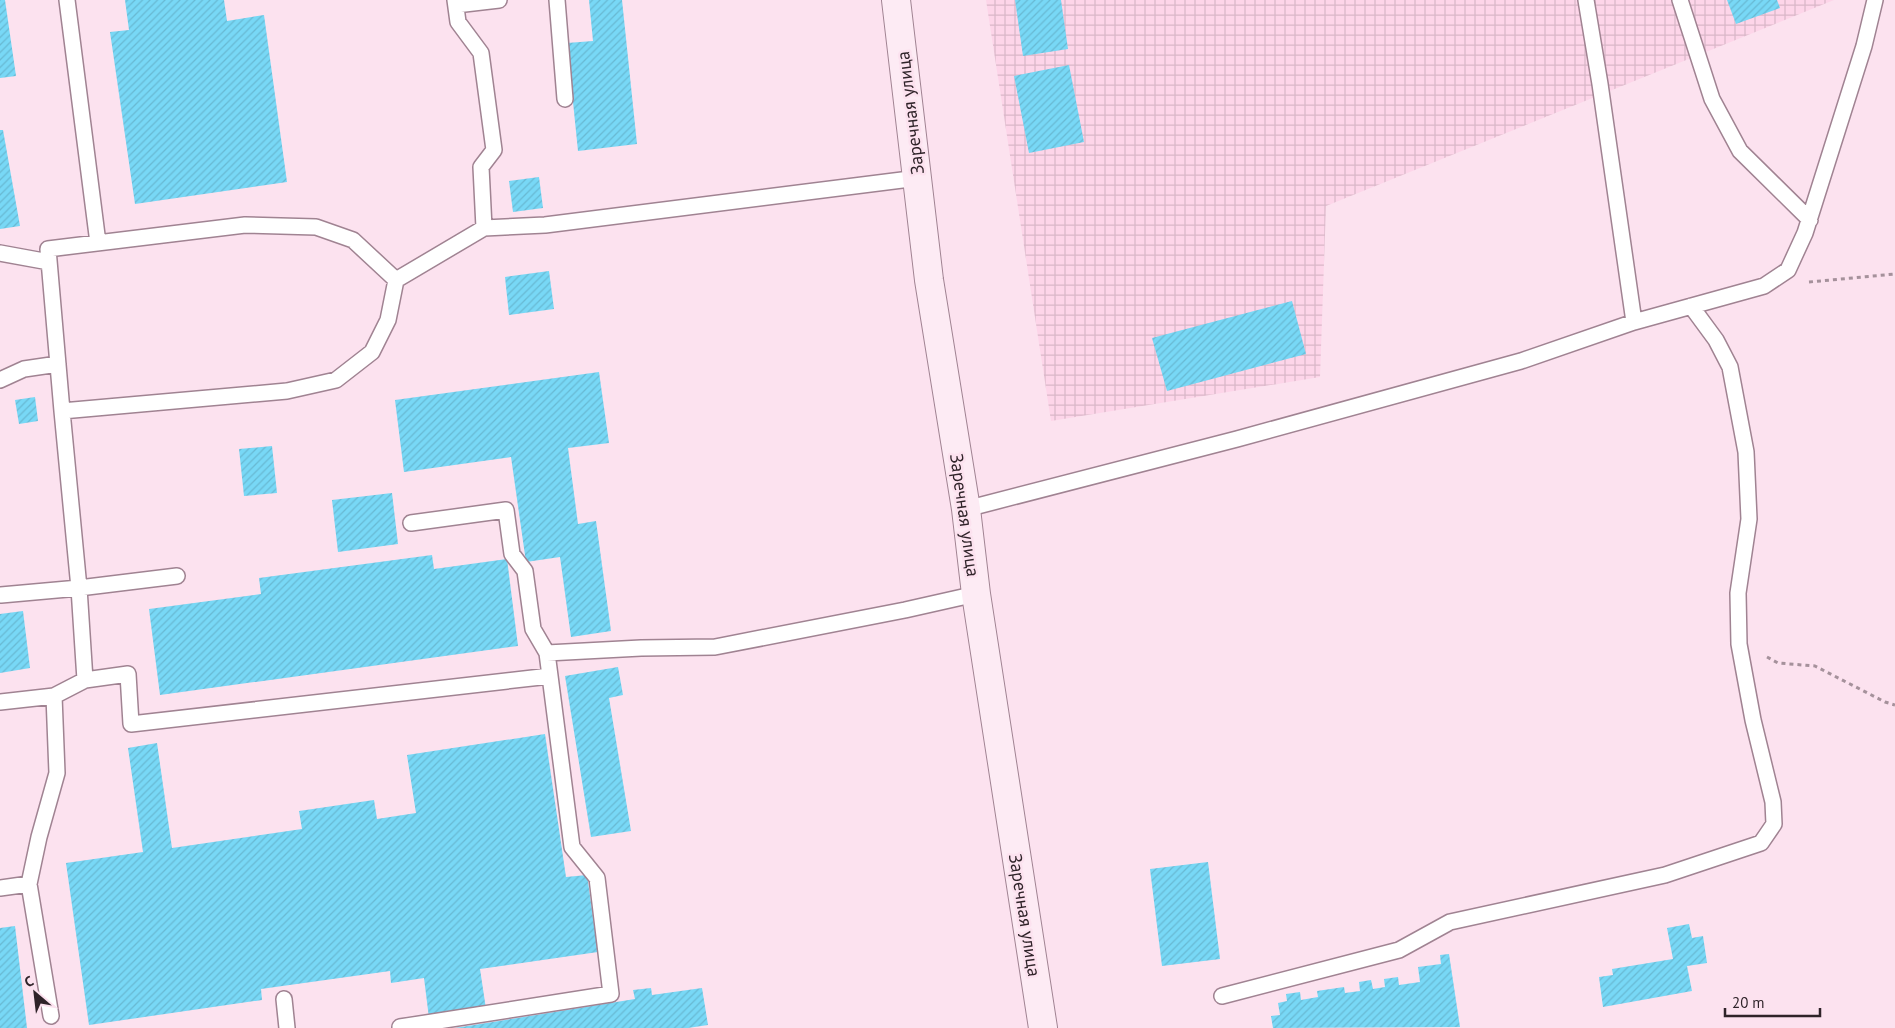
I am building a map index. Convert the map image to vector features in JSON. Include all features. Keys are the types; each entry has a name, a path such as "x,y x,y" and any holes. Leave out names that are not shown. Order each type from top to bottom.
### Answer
{"street":[{"name":"Заречная улица","path":"896,0 929,280 966,509 976,594 1043,1028"}],"lane":[{"path":"67,0 98,243"},
{"path":"484,228 481,167 494,150 483,62 481,53 458,22 455,3 499,0"},
{"path":"557,0 565,99"},
{"path":"1586,0 1634,322"},
{"path":"1680,0 1712,99 1740,151 1810,220"},
{"path":"966,509 1237,439 1521,361 1634,322 1764,286 1788,270 1810,220 1864,46 1875,0"},
{"path":"62,411 287,391 336,380 372,352 388,320 396,280 484,228 546,224 918,178"},
{"path":"85,680 79,588 48,249 245,224 316,227 353,240 396,280"},
{"path":"0,253 49,262"},
{"path":"1222,996 1399,950 1450,922 1665,875 1761,843 1774,824 1773,802 1753,720 1739,644 1738,593 1749,519 1746,452 1730,367 1716,340 1691,306"},
{"path":"0,380 24,370 58,364"},
{"path":"400,1027 611,994 597,878 572,847 548,653 533,629 524,571 512,554 506,510 411,523"},
{"path":"1,596 177,576"},
{"path":"548,653 641,648 715,647 906,610 976,594"},
{"path":"0,702 54,696 85,680 128,674 131,724 550,676"},
{"path":"52,1016 29,884 39,837 57,773 54,696"},
{"path":"0,888 29,884"},
{"path":"284,999 287,1028"}],"path":[{"path":"1764,286 1895,274"},
{"path":"1739,644 1778,663 1815,666 1884,702 1895,705"}],"shaded area":[{"path":"986,0 1834,0 1326,206 1320,377 1051,421"}],"building":[{"path":"0,0 5,0 16,76 0,78"},
{"path":"125,0 224,0 227,21 264,15 287,182 135,204 110,32 129,30"},
{"path":"589,0 622,0 637,144 578,151 567,43 593,41"},
{"path":"1015,0 1061,0 1068,49 1023,56"},
{"path":"1727,0 1777,0 1780,8 1736,24"},
{"path":"1069,65 1084,142 1029,153 1014,76"},
{"path":"0,130 3,130 20,226 0,229"},
{"path":"539,177 543,208 513,212 509,181"},
{"path":"549,271 554,309 509,315 505,277"},
{"path":"1292,301 1306,354 1167,391 1152,338"},
{"path":"599,372 609,443 568,448 578,524 596,521 611,631 571,637 560,557 526,562 511,457 404,472 395,400"},
{"path":"35,397 38,421 19,424 15,400"},
{"path":"272,446 277,493 244,496 239,449"},
{"path":"392,493 398,544 338,552 332,500"},
{"path":"432,555 434,569 507,559 518,646 160,695 149,609 261,594 259,578"},
{"path":"23,611 30,668 0,673 0,614"},
{"path":"618,667 623,695 609,698 631,831 591,837 565,676"},
{"path":"545,734 566,877 587,875 598,952 480,969 486,1009 429,1018 424,978 391,983 390,971 261,989 262,1000 89,1025 66,863 143,852 128,748 157,743 172,848 302,829 299,811 374,800 377,819 416,813 407,755"},
{"path":"1208,862 1220,959 1162,966 1150,869"},
{"path":"1689,924 1692,938 1703,936 1707,963 1687,966 1692,991 1603,1007 1599,977 1613,975 1612,969 1673,959 1667,928"},
{"path":"15,926 27,1028 0,1028 0,928"},
{"path":"1449,954 1460,1027 1273,1028 1271,1016 1280,1015 1278,1003 1287,1001 1286,994 1300,992 1301,1000 1318,997 1317,991 1344,987 1345,993 1360,991 1359,982 1371,980 1373,989 1385,987 1384,979 1398,977 1399,985 1420,982 1418,967 1441,964 1440,955"},
{"path":"651,988 652,995 702,988 708,1025 688,1028 455,1028 635,999 633,990"}]}
